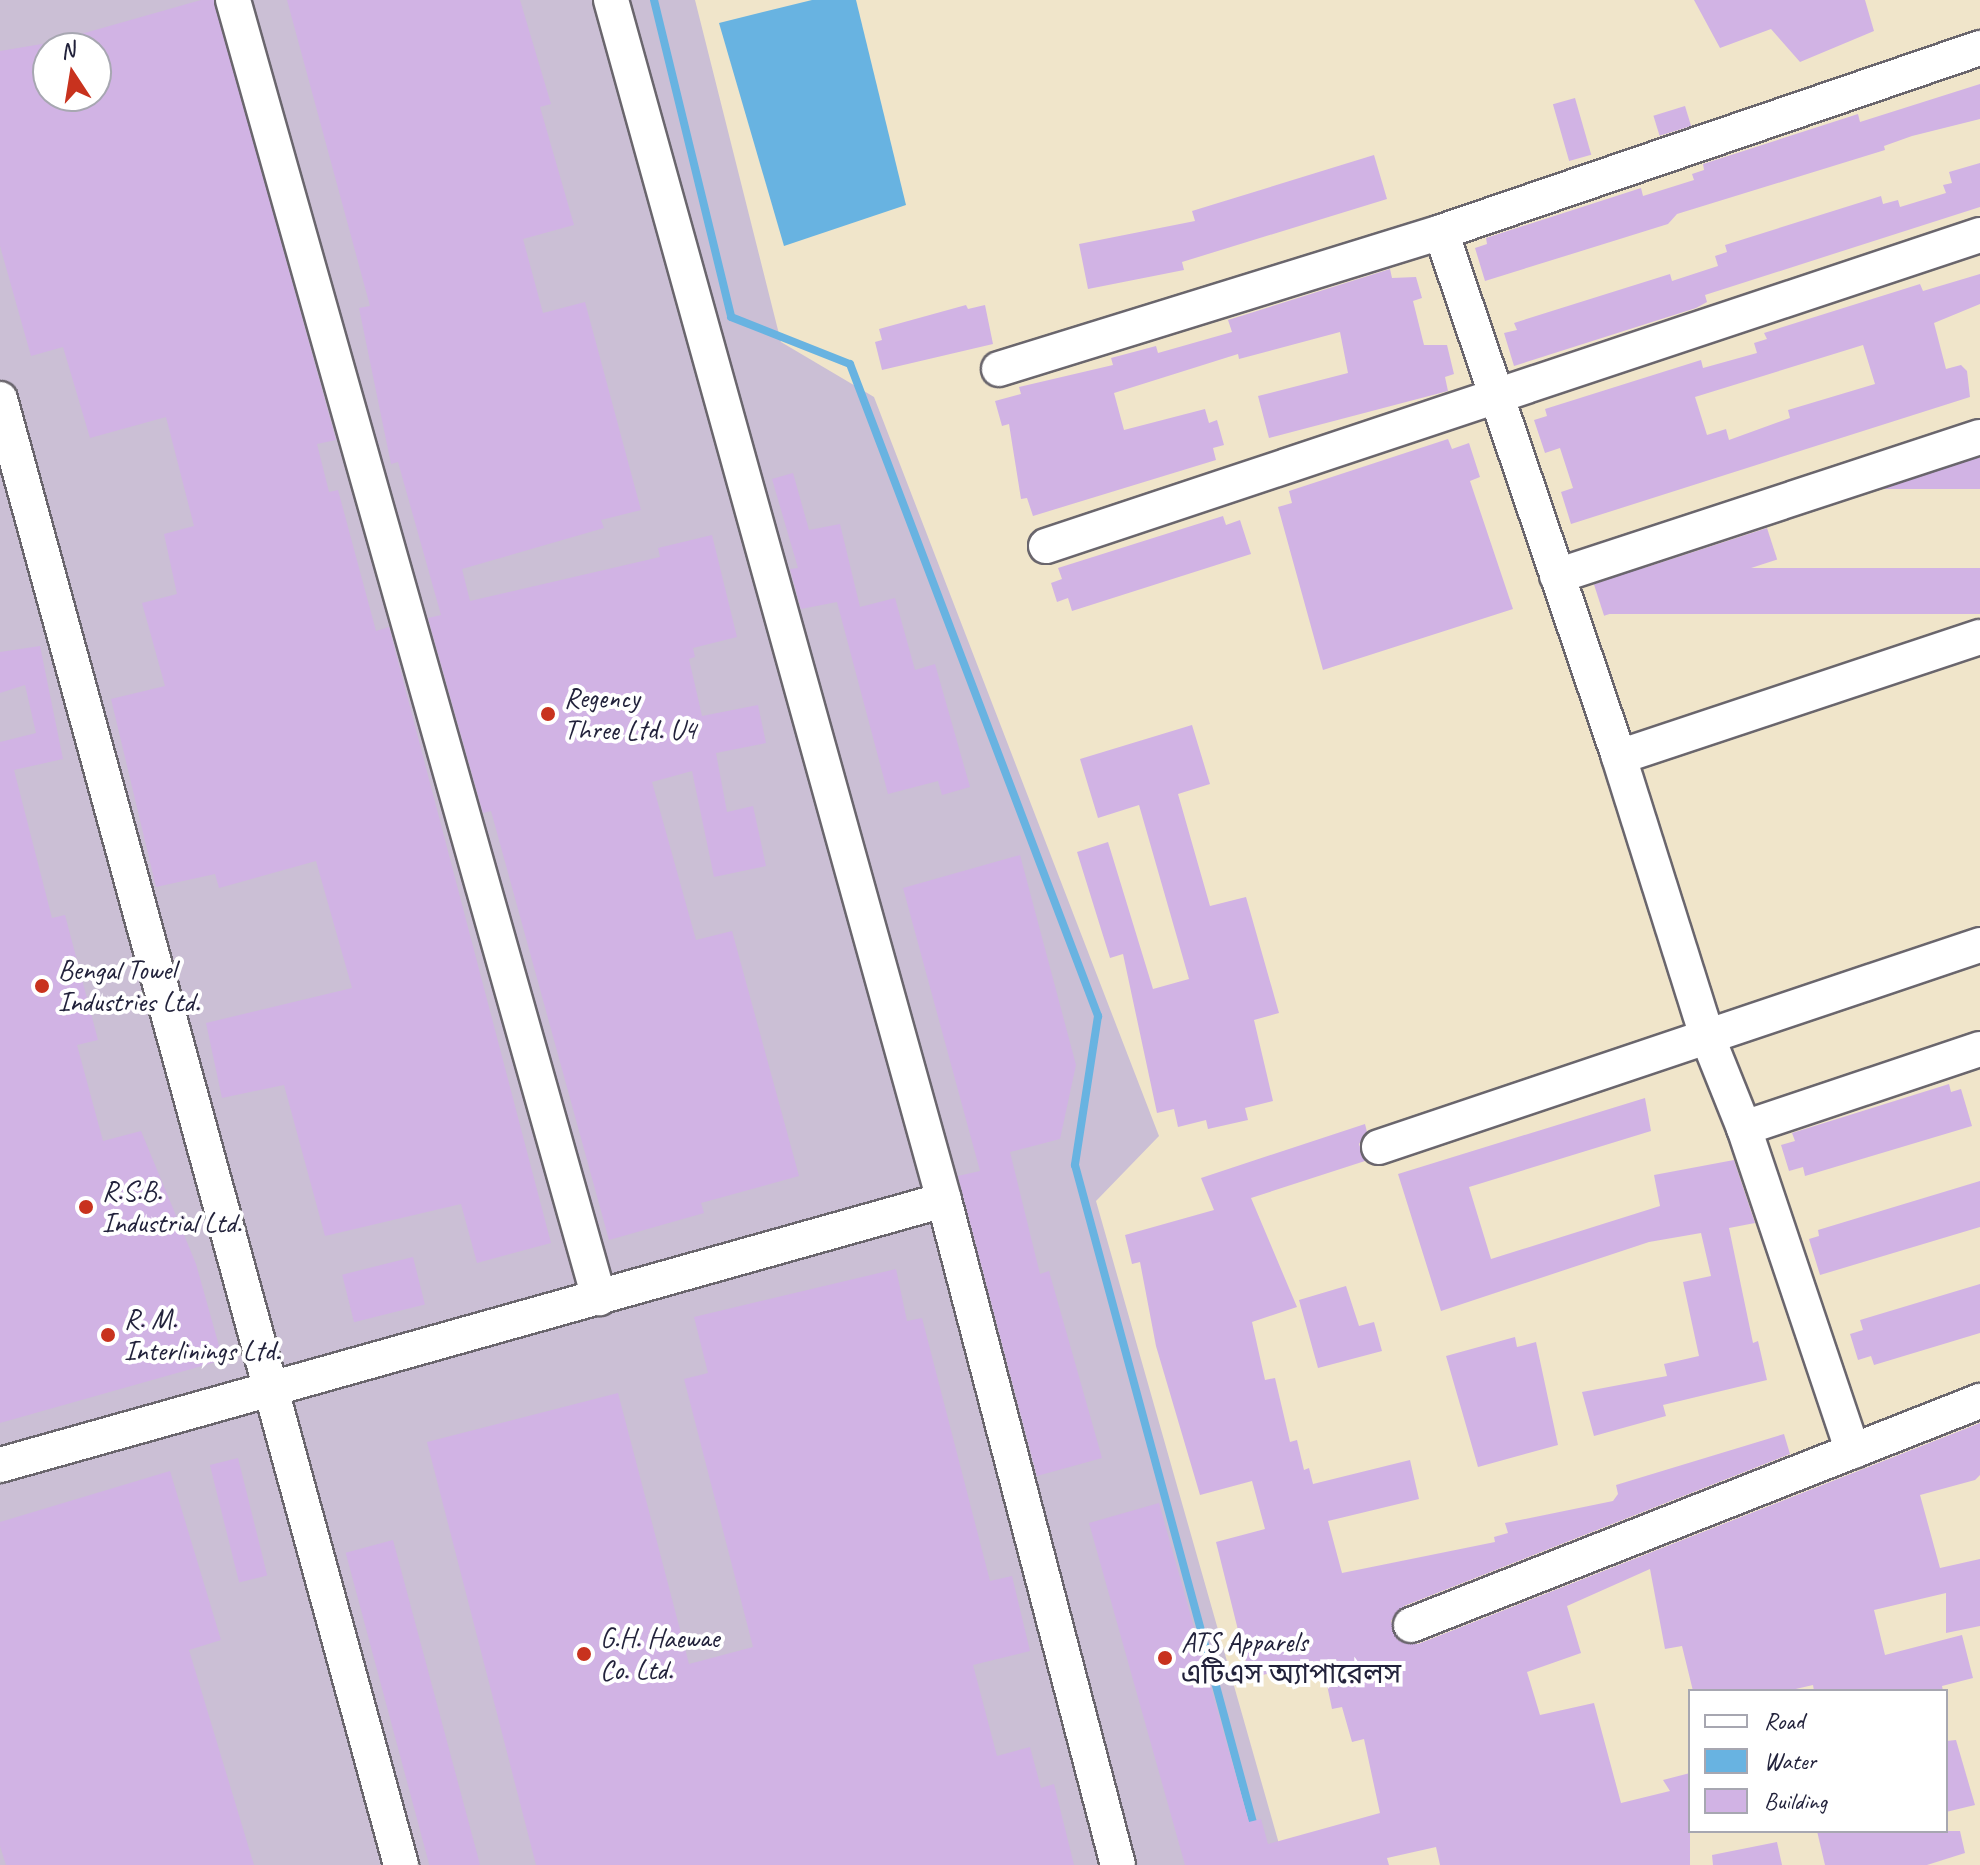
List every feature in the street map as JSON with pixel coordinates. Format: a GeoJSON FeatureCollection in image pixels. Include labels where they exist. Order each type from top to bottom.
{"type":"FeatureCollection","features":[{"type":"Feature","properties":{"kind":"street"},"geometry":{"type":"LineString","coordinates":[[233,0],[599,1298]]}},
{"type":"Feature","properties":{"kind":"street"},"geometry":{"type":"LineString","coordinates":[[611,0],[944,1200],[1118,1865]]}},
{"type":"Feature","properties":{"kind":"street"},"geometry":{"type":"LineString","coordinates":[[999,369],[1441,232],[1980,48]]}},
{"type":"Feature","properties":{"kind":"street"},"geometry":{"type":"LineString","coordinates":[[1441,232],[1619,757],[1707,1036],[1744,1128],[1853,1451]]}},
{"type":"Feature","properties":{"kind":"street"},"geometry":{"type":"LineString","coordinates":[[1046,546],[1980,235]]}},
{"type":"Feature","properties":{"kind":"street"},"geometry":{"type":"LineString","coordinates":[[0,399],[401,1865]]}},
{"type":"Feature","properties":{"kind":"street"},"geometry":{"type":"LineString","coordinates":[[1557,576],[1980,437]]}},
{"type":"Feature","properties":{"kind":"street"},"geometry":{"type":"LineString","coordinates":[[1619,757],[1980,637]]}},
{"type":"Feature","properties":{"kind":"street"},"geometry":{"type":"LineString","coordinates":[[1379,1147],[1980,945]]}},
{"type":"Feature","properties":{"kind":"street"},"geometry":{"type":"LineString","coordinates":[[1744,1128],[1980,1049]]}},
{"type":"Feature","properties":{"kind":"street"},"geometry":{"type":"LineString","coordinates":[[0,1465],[944,1200]]}},
{"type":"Feature","properties":{"kind":"street"},"geometry":{"type":"LineString","coordinates":[[1411,1625],[1980,1401]]}},
{"type":"Feature","properties":{"kind":"shaded area"},"geometry":{"type":"Polygon","coordinates":[[[0,0],[695,0],[781,342],[874,397],[1159,1136],[1096,1201],[1285,1865],[0,1865],[0,0]]]}},
{"type":"Feature","properties":{"kind":"water"},"geometry":{"type":"Polygon","coordinates":[[[812,0],[856,0],[906,205],[784,246],[719,23],[812,0]]]}},
{"type":"Feature","properties":{"kind":"building"},"geometry":{"type":"Polygon","coordinates":[[[201,0],[214,0],[336,440],[317,444],[329,492],[338,490],[376,631],[389,627],[551,1243],[477,1263],[461,1204],[325,1236],[284,1085],[222,1098],[206,1023],[352,988],[316,861],[219,888],[215,874],[156,887],[111,699],[165,686],[142,603],[177,594],[164,534],[194,526],[166,417],[90,438],[63,347],[31,356],[0,246],[0,51],[32,46],[32,112],[112,112],[112,32],[88,32],[201,0]]]}},
{"type":"Feature","properties":{"kind":"building"},"geometry":{"type":"Polygon","coordinates":[[[287,0],[520,0],[551,104],[540,107],[574,225],[523,239],[543,313],[585,302],[641,510],[601,520],[604,528],[462,569],[470,601],[660,557],[658,548],[712,535],[737,637],[693,648],[695,657],[689,659],[702,716],[758,705],[766,743],[716,753],[727,812],[753,806],[766,866],[714,877],[692,771],[652,782],[696,940],[732,931],[799,1176],[701,1203],[704,1213],[609,1240],[491,811],[483,813],[428,618],[441,615],[398,462],[391,464],[359,308],[370,306],[287,0]]]}},
{"type":"Feature","properties":{"kind":"building"},"geometry":{"type":"Polygon","coordinates":[[[1694,0],[1865,0],[1874,31],[1800,62],[1771,29],[1720,48],[1694,0]]]}},
{"type":"Feature","properties":{"kind":"building"},"geometry":{"type":"Polygon","coordinates":[[[1980,84],[1980,119],[1912,136],[1884,146],[1885,150],[1677,214],[1668,224],[1485,281],[1475,248],[1487,244],[1486,238],[1641,188],[1643,196],[1694,180],[1692,174],[1704,170],[1703,164],[1858,114],[1860,122],[1980,84]]]}},
{"type":"Feature","properties":{"kind":"building"},"geometry":{"type":"Polygon","coordinates":[[[1575,98],[1591,155],[1569,161],[1553,104],[1575,98]]]}},
{"type":"Feature","properties":{"kind":"building"},"geometry":{"type":"Polygon","coordinates":[[[1685,106],[1691,126],[1660,136],[1653,116],[1685,106]]]}},
{"type":"Feature","properties":{"kind":"building"},"geometry":{"type":"Polygon","coordinates":[[[1374,155],[1387,199],[1182,262],[1184,270],[1088,289],[1079,244],[1195,221],[1192,211],[1374,155]]]}},
{"type":"Feature","properties":{"kind":"building"},"geometry":{"type":"Polygon","coordinates":[[[1980,163],[1980,207],[1705,295],[1707,302],[1696,308],[1514,366],[1504,333],[1517,330],[1514,323],[1670,274],[1672,281],[1718,266],[1715,256],[1727,252],[1725,245],[1881,196],[1883,204],[1898,200],[1900,207],[1946,193],[1943,185],[1952,183],[1949,172],[1980,163]]]}},
{"type":"Feature","properties":{"kind":"building"},"geometry":{"type":"Polygon","coordinates":[[[1390,269],[1392,278],[1416,277],[1422,298],[1413,301],[1424,345],[1447,345],[1454,374],[1445,377],[1448,391],[1269,438],[1258,396],[1348,373],[1340,332],[1239,359],[1238,354],[1114,393],[1124,430],[1205,409],[1209,423],[1217,420],[1224,445],[1213,448],[1216,460],[1033,516],[1027,498],[1021,499],[1009,424],[1002,426],[995,401],[1021,394],[1019,387],[1113,365],[1111,358],[1156,346],[1158,353],[1232,332],[1228,320],[1390,269]]]}},
{"type":"Feature","properties":{"kind":"building"},"geometry":{"type":"Polygon","coordinates":[[[1980,274],[1980,304],[1934,323],[1946,369],[1961,365],[1967,371],[1970,397],[1571,524],[1561,492],[1573,488],[1560,448],[1545,453],[1534,420],[1547,416],[1545,409],[1701,360],[1703,368],[1757,353],[1754,343],[1767,339],[1764,333],[1920,284],[1923,291],[1980,274]],[[1863,345],[1695,397],[1707,435],[1726,429],[1729,440],[1790,418],[1788,410],[1875,384],[1863,345]]]}},
{"type":"Feature","properties":{"kind":"building"},"geometry":{"type":"Polygon","coordinates":[[[966,305],[968,309],[985,305],[993,344],[882,370],[875,342],[882,340],[879,329],[966,305]]]}},
{"type":"Feature","properties":{"kind":"building"},"geometry":{"type":"Polygon","coordinates":[[[1448,439],[1452,449],[1469,443],[1480,477],[1470,481],[1513,609],[1323,670],[1278,507],[1292,503],[1289,491],[1448,439]]]}},
{"type":"Feature","properties":{"kind":"building"},"geometry":{"type":"Polygon","coordinates":[[[1885,458],[1980,458],[1980,489],[1885,489],[1885,458]]]}},
{"type":"Feature","properties":{"kind":"building"},"geometry":{"type":"Polygon","coordinates":[[[793,473],[809,530],[840,524],[860,607],[895,598],[915,670],[935,664],[970,787],[942,795],[938,781],[888,794],[837,602],[801,609],[790,569],[798,568],[772,479],[793,473]]]}},
{"type":"Feature","properties":{"kind":"building"},"geometry":{"type":"Polygon","coordinates":[[[1223,516],[1226,525],[1240,520],[1251,554],[1072,611],[1068,598],[1057,602],[1051,583],[1062,579],[1058,568],[1223,516]]]}},
{"type":"Feature","properties":{"kind":"building"},"geometry":{"type":"Polygon","coordinates":[[[1767,528],[1777,559],[1604,616],[1594,584],[1767,528]]]}},
{"type":"Feature","properties":{"kind":"building"},"geometry":{"type":"Polygon","coordinates":[[[1606,568],[1980,568],[1980,614],[1606,614],[1606,568]]]}},
{"type":"Feature","properties":{"kind":"building"},"geometry":{"type":"Polygon","coordinates":[[[40,646],[63,759],[14,770],[52,918],[65,915],[98,1040],[77,1045],[103,1141],[141,1131],[196,1264],[223,1360],[0,1423],[0,742],[36,733],[25,685],[0,693],[0,652],[40,646]]]}},
{"type":"Feature","properties":{"kind":"building"},"geometry":{"type":"Polygon","coordinates":[[[1192,725],[1210,784],[1178,794],[1210,906],[1246,897],[1279,1013],[1254,1020],[1273,1101],[1245,1108],[1248,1120],[1208,1129],[1206,1120],[1178,1127],[1174,1109],[1157,1113],[1123,954],[1110,958],[1077,852],[1108,842],[1153,989],[1189,979],[1139,805],[1098,818],[1080,759],[1192,725]]]}},
{"type":"Feature","properties":{"kind":"building"},"geometry":{"type":"Polygon","coordinates":[[[1020,855],[1076,1065],[1060,1139],[1010,1152],[1040,1274],[1049,1271],[1102,1458],[1037,1476],[958,1176],[980,1171],[903,888],[1020,855]]]}},
{"type":"Feature","properties":{"kind":"building"},"geometry":{"type":"Polygon","coordinates":[[[1949,1084],[1951,1092],[1961,1089],[1972,1126],[1805,1176],[1803,1167],[1789,1171],[1781,1145],[1795,1141],[1792,1133],[1949,1084]]]}},
{"type":"Feature","properties":{"kind":"building"},"geometry":{"type":"Polygon","coordinates":[[[1645,1098],[1651,1131],[1469,1187],[1491,1259],[1660,1206],[1654,1175],[1734,1160],[1755,1223],[1729,1228],[1753,1343],[1758,1341],[1767,1380],[1663,1405],[1666,1416],[1594,1436],[1582,1392],[1667,1376],[1664,1364],[1699,1356],[1683,1282],[1711,1276],[1701,1233],[1649,1242],[1441,1311],[1398,1174],[1645,1098]]]}},
{"type":"Feature","properties":{"kind":"building"},"geometry":{"type":"Polygon","coordinates":[[[1365,1124],[1367,1132],[1359,1144],[1365,1161],[1251,1198],[1297,1307],[1252,1322],[1265,1380],[1275,1378],[1290,1442],[1297,1440],[1304,1470],[1309,1468],[1313,1484],[1410,1460],[1419,1499],[1328,1521],[1342,1573],[1495,1542],[1494,1537],[1508,1533],[1505,1523],[1613,1501],[1618,1494],[1616,1485],[1784,1434],[1790,1454],[1404,1606],[1391,1621],[1398,1640],[1418,1644],[1980,1423],[1980,1475],[1975,1480],[1920,1495],[1940,1568],[1980,1559],[1980,1626],[1946,1633],[1946,1593],[1874,1610],[1885,1655],[1962,1635],[1973,1678],[1942,1686],[1943,1689],[1814,1689],[1813,1685],[1796,1689],[1693,1689],[1682,1646],[1665,1649],[1650,1569],[1567,1606],[1581,1653],[1527,1672],[1540,1715],[1594,1703],[1621,1803],[1670,1791],[1663,1780],[1688,1774],[1690,1865],[1440,1865],[1436,1847],[1387,1858],[1389,1865],[1185,1865],[1089,1523],[1159,1503],[1249,1822],[1261,1819],[1268,1844],[1380,1813],[1364,1739],[1352,1742],[1342,1707],[1332,1709],[1322,1661],[1250,1678],[1216,1542],[1265,1529],[1252,1481],[1200,1495],[1156,1346],[1140,1262],[1132,1264],[1125,1235],[1214,1210],[1201,1178],[1365,1124]]]}},
{"type":"Feature","properties":{"kind":"building"},"geometry":{"type":"Polygon","coordinates":[[[1980,1181],[1980,1227],[1820,1275],[1809,1239],[1819,1236],[1818,1230],[1980,1181]]]}},
{"type":"Feature","properties":{"kind":"building"},"geometry":{"type":"Polygon","coordinates":[[[413,1257],[425,1305],[354,1322],[342,1275],[413,1257]]]}},
{"type":"Feature","properties":{"kind":"building"},"geometry":{"type":"Polygon","coordinates":[[[896,1269],[907,1321],[922,1318],[990,1581],[1012,1576],[1030,1651],[973,1665],[997,1756],[1030,1747],[1041,1788],[1054,1784],[1074,1865],[536,1865],[427,1442],[618,1393],[689,1664],[753,1647],[684,1379],[708,1373],[694,1317],[896,1269]]]}},
{"type":"Feature","properties":{"kind":"building"},"geometry":{"type":"Polygon","coordinates":[[[1980,1284],[1980,1333],[1874,1365],[1871,1356],[1858,1360],[1850,1334],[1863,1330],[1860,1320],[1980,1284]]]}},
{"type":"Feature","properties":{"kind":"building"},"geometry":{"type":"Polygon","coordinates":[[[1346,1286],[1359,1326],[1374,1322],[1382,1351],[1318,1368],[1299,1300],[1346,1286]]]}},
{"type":"Feature","properties":{"kind":"building"},"geometry":{"type":"Polygon","coordinates":[[[1515,1337],[1517,1347],[1536,1342],[1558,1445],[1478,1467],[1446,1356],[1515,1337]]]}},
{"type":"Feature","properties":{"kind":"building"},"geometry":{"type":"Polygon","coordinates":[[[238,1458],[267,1575],[239,1582],[210,1465],[238,1458]]]}},
{"type":"Feature","properties":{"kind":"building"},"geometry":{"type":"Polygon","coordinates":[[[170,1471],[221,1640],[189,1650],[254,1865],[6,1865],[0,1846],[0,1522],[170,1471]]]}},
{"type":"Feature","properties":{"kind":"building"},"geometry":{"type":"Polygon","coordinates":[[[393,1540],[480,1865],[429,1865],[346,1553],[393,1540]]]}},
{"type":"Feature","properties":{"kind":"building"},"geometry":{"type":"Polygon","coordinates":[[[1956,1740],[1975,1805],[1948,1812],[1948,1741],[1956,1740]]]}},
{"type":"Feature","properties":{"kind":"building"},"geometry":{"type":"Polygon","coordinates":[[[1960,1831],[1965,1853],[1927,1865],[1825,1865],[1817,1833],[1960,1831]]]}},
{"type":"Feature","properties":{"kind":"building"},"geometry":{"type":"Polygon","coordinates":[[[1777,1842],[1782,1865],[1713,1865],[1712,1855],[1777,1842]]]}},
{"type":"Feature","properties":{"kind":"waterway"},"geometry":{"type":"LineString","coordinates":[[654,0],[731,317],[850,364],[1098,1016],[1075,1165],[1255,1830]]}},
{"type":"Feature","properties":{"kind":"place","name":"Regency Three Ltd. U4"},"geometry":{"type":"Point","coordinates":[548,714]}},
{"type":"Feature","properties":{"kind":"place","name":"Bengal Towel Industries Ltd."},"geometry":{"type":"Point","coordinates":[42,986]}},
{"type":"Feature","properties":{"kind":"place","name":"R.S.B. Industrial Ltd."},"geometry":{"type":"Point","coordinates":[86,1207]}},
{"type":"Feature","properties":{"kind":"place","name":"R. M. Interlinings Ltd."},"geometry":{"type":"Point","coordinates":[108,1335]}},
{"type":"Feature","properties":{"kind":"place","name":"G.H. Haewae Co. Ltd."},"geometry":{"type":"Point","coordinates":[584,1654]}},
{"type":"Feature","properties":{"kind":"place","name":"ATS Apparels এটিএস অ্যাপারেলস"},"geometry":{"type":"Point","coordinates":[1165,1658]}}]}
